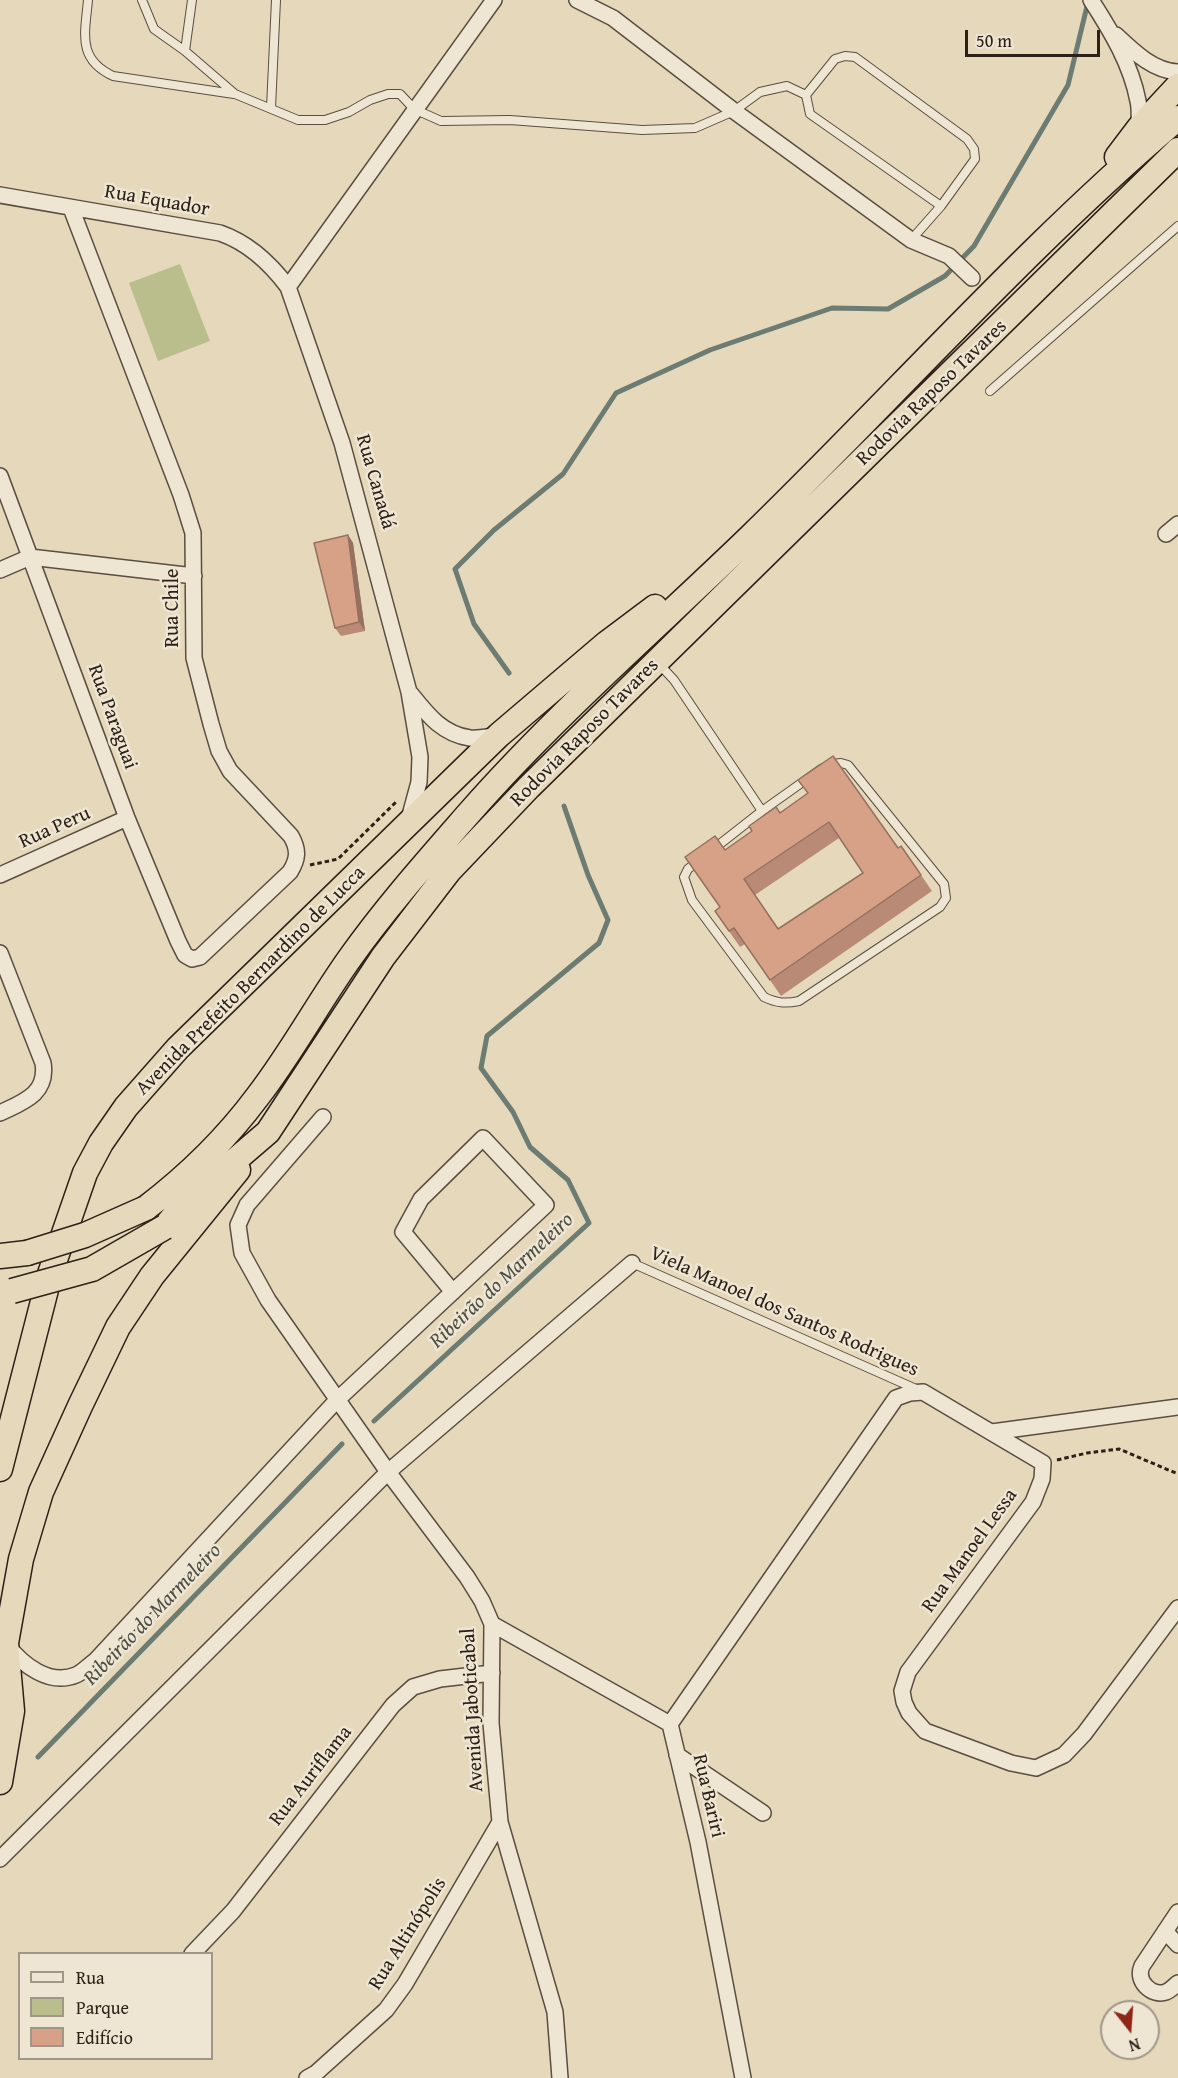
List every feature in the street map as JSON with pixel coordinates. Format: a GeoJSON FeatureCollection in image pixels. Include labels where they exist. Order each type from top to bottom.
{"type":"FeatureCollection","features":[{"type":"Feature","properties":{"kind":"highway"},"geometry":{"type":"LineString","coordinates":[[1082,202],[1139,129],[1178,86]]}},
{"type":"Feature","properties":{"kind":"highway","name":"Rodovia Raposo Tavares"},"geometry":{"type":"LineString","coordinates":[[0,1256],[27,1254],[85,1235],[146,1208],[176,1186],[212,1151],[258,1096],[382,915],[490,790],[610,667],[751,536],[1082,202],[1178,118]]}},
{"type":"Feature","properties":{"kind":"highway","name":"Rodovia Raposo Tavares"},"geometry":{"type":"LineString","coordinates":[[6,1293],[93,1269],[165,1227],[183,1205],[268,1132],[383,957],[448,871],[657,662],[1176,157]]}},
{"type":"Feature","properties":{"kind":"highway","name":"Avenida Prefeito Bernardino de Lucca"},"geometry":{"type":"LineString","coordinates":[[0,1469],[50,1274],[85,1173],[101,1143],[126,1107],[178,1048],[499,735],[607,643],[751,536]]}},
{"type":"Feature","properties":{"kind":"highway"},"geometry":{"type":"LineString","coordinates":[[0,1782],[12,1711],[3,1640],[21,1559],[41,1492],[118,1327],[152,1276],[268,1132]]}},
{"type":"Feature","properties":{"kind":"street"},"geometry":{"type":"LineString","coordinates":[[288,287],[494,0]]}},
{"type":"Feature","properties":{"kind":"street"},"geometry":{"type":"LineString","coordinates":[[577,0],[613,18],[734,111],[911,240],[949,256],[969,275]]}},
{"type":"Feature","properties":{"kind":"street"},"geometry":{"type":"LineString","coordinates":[[609,0],[613,18]]}},
{"type":"Feature","properties":{"kind":"street"},"geometry":{"type":"LineString","coordinates":[[1091,0],[1110,28],[1124,57],[1138,102],[1139,129]]}},
{"type":"Feature","properties":{"kind":"street"},"geometry":{"type":"LineString","coordinates":[[1110,28],[1139,56],[1171,72],[1178,72]]}},
{"type":"Feature","properties":{"kind":"street","name":"Rua Equador"},"geometry":{"type":"LineString","coordinates":[[0,195],[220,233],[236,238],[273,268],[288,287]]}},
{"type":"Feature","properties":{"kind":"street","name":"Rua Chile"},"geometry":{"type":"LineString","coordinates":[[71,208],[181,495],[193,533],[194,658],[219,751],[230,771],[297,845],[297,861],[292,869]]}},
{"type":"Feature","properties":{"kind":"street","name":"Rua Canadá"},"geometry":{"type":"LineString","coordinates":[[288,287],[342,443],[409,693],[420,757],[419,780],[408,823]]}},
{"type":"Feature","properties":{"kind":"street","name":"Rua Paraguai"},"geometry":{"type":"LineString","coordinates":[[0,476],[127,818],[185,955],[192,959],[200,957],[292,869]]}},
{"type":"Feature","properties":{"kind":"street"},"geometry":{"type":"LineString","coordinates":[[1166,534],[1178,524]]}},
{"type":"Feature","properties":{"kind":"street"},"geometry":{"type":"LineString","coordinates":[[0,570],[30,556],[194,576]]}},
{"type":"Feature","properties":{"kind":"street"},"geometry":{"type":"LineString","coordinates":[[409,693],[432,721],[443,729],[471,738],[499,735]]}},
{"type":"Feature","properties":{"kind":"street","name":"Rua Peru"},"geometry":{"type":"LineString","coordinates":[[0,875],[127,818]]}},
{"type":"Feature","properties":{"kind":"street"},"geometry":{"type":"LineString","coordinates":[[0,953],[43,1063],[45,1074],[40,1089],[28,1099],[0,1113]]}},
{"type":"Feature","properties":{"kind":"street"},"geometry":{"type":"LineString","coordinates":[[323,1117],[247,1205],[238,1225],[242,1253],[268,1300],[337,1400]]}},
{"type":"Feature","properties":{"kind":"street"},"geometry":{"type":"LineString","coordinates":[[3,1640],[21,1662],[45,1675],[63,1678],[77,1675],[95,1661],[337,1400],[453,1292],[546,1205],[483,1138],[421,1199],[403,1232],[453,1292]]}},
{"type":"Feature","properties":{"kind":"street"},"geometry":{"type":"LineString","coordinates":[[0,1859],[388,1472],[632,1263]]}},
{"type":"Feature","properties":{"kind":"street"},"geometry":{"type":"LineString","coordinates":[[492,1624],[670,1724],[896,1398],[922,1392],[1043,1463]]}},
{"type":"Feature","properties":{"kind":"street","name":"Avenida Jaboticabal"},"geometry":{"type":"LineString","coordinates":[[337,1400],[466,1577],[482,1601],[492,1624],[491,1723],[500,1822],[555,2012],[560,2078]]}},
{"type":"Feature","properties":{"kind":"street"},"geometry":{"type":"LineString","coordinates":[[992,1432],[1178,1407]]}},
{"type":"Feature","properties":{"kind":"street","name":"Rua Manoel Lessa"},"geometry":{"type":"LineString","coordinates":[[1043,1463],[1042,1479],[1034,1502],[908,1672],[902,1691],[904,1702],[909,1713],[925,1731],[1011,1763],[1036,1768],[1064,1755],[1084,1734],[1178,1608]]}},
{"type":"Feature","properties":{"kind":"street","name":"Rua Auriflama"},"geometry":{"type":"LineString","coordinates":[[193,1952],[233,1911],[393,1705],[413,1688],[440,1678],[492,1673]]}},
{"type":"Feature","properties":{"kind":"street","name":"Rua Bariri"},"geometry":{"type":"LineString","coordinates":[[670,1724],[698,1842],[743,2078]]}},
{"type":"Feature","properties":{"kind":"street"},"geometry":{"type":"LineString","coordinates":[[677,1755],[763,1813]]}},
{"type":"Feature","properties":{"kind":"street","name":"Rua Altinópolis"},"geometry":{"type":"LineString","coordinates":[[316,2076],[386,2010],[405,1984],[500,1822]]}},
{"type":"Feature","properties":{"kind":"street"},"geometry":{"type":"LineString","coordinates":[[1178,1912],[1142,1966],[1139,1975],[1151,1991],[1164,1993],[1178,1983]]}},
{"type":"Feature","properties":{"kind":"street"},"geometry":{"type":"LineString","coordinates":[[1165,1931],[1178,1945]]}},
{"type":"Feature","properties":{"kind":"lane"},"geometry":{"type":"LineString","coordinates":[[88,0],[84,37],[90,58],[99,70],[114,76],[235,94],[298,120],[325,120],[349,112],[370,100],[388,94],[400,94],[414,109],[441,121],[510,120],[642,130],[695,128],[734,111],[760,92],[787,86],[806,95]]}},
{"type":"Feature","properties":{"kind":"lane"},"geometry":{"type":"LineString","coordinates":[[142,0],[154,28],[235,94]]}},
{"type":"Feature","properties":{"kind":"lane"},"geometry":{"type":"LineString","coordinates":[[185,51],[192,0]]}},
{"type":"Feature","properties":{"kind":"lane"},"geometry":{"type":"LineString","coordinates":[[272,108],[276,0]]}},
{"type":"Feature","properties":{"kind":"lane"},"geometry":{"type":"LineString","coordinates":[[911,240],[941,206],[975,159],[974,149],[967,139],[855,57],[845,56],[835,59],[806,95],[810,114],[941,206]]}},
{"type":"Feature","properties":{"kind":"lane"},"geometry":{"type":"LineString","coordinates":[[990,391],[1178,225]]}},
{"type":"Feature","properties":{"kind":"lane"},"geometry":{"type":"LineString","coordinates":[[657,662],[674,680],[762,811]]}},
{"type":"Feature","properties":{"kind":"lane"},"geometry":{"type":"LineString","coordinates":[[832,764],[848,765],[944,884],[946,898],[940,907],[799,1001],[777,1003],[764,997],[692,900],[684,877],[688,869],[762,811],[821,769],[832,764]]}},
{"type":"Feature","properties":{"kind":"lane","name":"Viela Manoel dos Santos Rodrigues"},"geometry":{"type":"LineString","coordinates":[[632,1263],[922,1392]]}},
{"type":"Feature","properties":{"kind":"path"},"geometry":{"type":"LineString","coordinates":[[292,869],[338,859],[419,780]]}},
{"type":"Feature","properties":{"kind":"path"},"geometry":{"type":"LineString","coordinates":[[1043,1463],[1087,1453],[1119,1449],[1178,1474]]}},
{"type":"Feature","properties":{"kind":"green space"},"geometry":{"type":"Polygon","coordinates":[[[180,264],[210,341],[158,361],[129,283],[180,264]]]}},
{"type":"Feature","properties":{"kind":"building"},"geometry":{"type":"Polygon","coordinates":[[[348,535],[359,622],[335,628],[314,543],[348,535]]]}},
{"type":"Feature","properties":{"kind":"building"},"geometry":{"type":"Polygon","coordinates":[[[833,756],[898,848],[901,846],[921,875],[770,980],[734,928],[729,931],[715,911],[720,907],[685,857],[715,836],[725,850],[752,831],[749,826],[776,807],[780,813],[808,793],[798,780],[833,756]],[[829,822],[744,879],[778,929],[863,873],[829,822]]]}},
{"type":"Feature","properties":{"kind":"waterway","name":"Ribeirão do Marmeleiro"},"geometry":{"type":"LineString","coordinates":[[509,673],[474,624],[455,569],[494,530],[563,474],[616,393],[710,350],[832,308],[888,309],[945,276],[974,246],[1068,85],[1088,2]]}},
{"type":"Feature","properties":{"kind":"waterway","name":"Ribeirão do Marmeleiro"},"geometry":{"type":"LineString","coordinates":[[374,1421],[589,1223],[568,1180],[530,1147],[513,1112],[481,1068],[487,1036],[599,943],[608,920],[588,875],[564,806]]}},
{"type":"Feature","properties":{"kind":"waterway","name":"Ribeirão do Marmeleiro"},"geometry":{"type":"LineString","coordinates":[[38,1757],[342,1444]]}}]}
